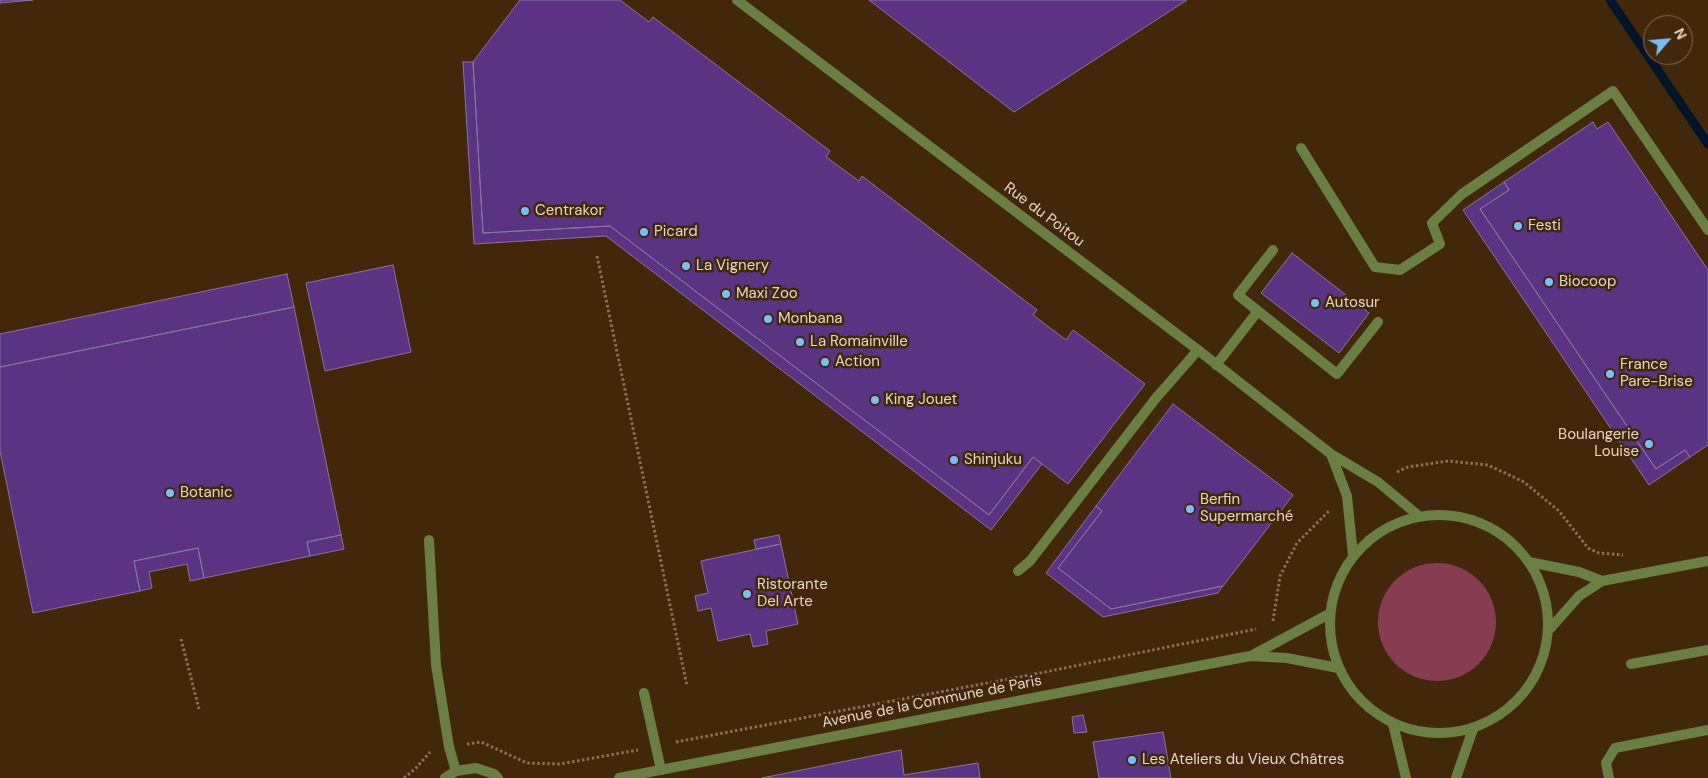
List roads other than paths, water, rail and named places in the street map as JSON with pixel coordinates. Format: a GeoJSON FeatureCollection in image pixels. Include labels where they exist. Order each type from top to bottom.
{"type":"FeatureCollection","features":[{"type":"Feature","properties":{"kind":"street","name":"Rue du Poitou"},"geometry":{"type":"LineString","coordinates":[[737,0],[1198,350],[1331,454],[1378,482],[1419,516]]}},
{"type":"Feature","properties":{"kind":"street"},"geometry":{"type":"LineString","coordinates":[[1301,148],[1375,267],[1400,270],[1440,244],[1432,223],[1462,194],[1613,91],[1708,230]]}},
{"type":"Feature","properties":{"kind":"street"},"geometry":{"type":"LineString","coordinates":[[1273,250],[1238,295],[1338,374],[1378,322]]}},
{"type":"Feature","properties":{"kind":"street"},"geometry":{"type":"LineString","coordinates":[[1216,365],[1258,311]]}},
{"type":"Feature","properties":{"kind":"street"},"geometry":{"type":"LineString","coordinates":[[1018,571],[1030,561],[1156,398],[1198,350]]}},
{"type":"Feature","properties":{"kind":"street"},"geometry":{"type":"LineString","coordinates":[[1331,454],[1347,496],[1353,555]]}},
{"type":"Feature","properties":{"kind":"street"},"geometry":{"type":"LineString","coordinates":[[1450,514],[1481,522],[1508,539],[1529,562],[1545,595],[1548,632],[1537,673],[1511,708],[1473,729],[1446,734],[1419,732],[1393,724],[1370,710],[1352,691],[1338,668],[1330,642],[1329,614],[1337,583],[1353,555],[1382,529],[1419,516],[1450,514]]}},
{"type":"Feature","properties":{"kind":"street"},"geometry":{"type":"LineString","coordinates":[[429,540],[436,664],[449,747],[456,771]]}},
{"type":"Feature","properties":{"kind":"street"},"geometry":{"type":"LineString","coordinates":[[1548,632],[1579,596],[1602,582],[1708,560]]}},
{"type":"Feature","properties":{"kind":"street"},"geometry":{"type":"LineString","coordinates":[[1529,562],[1579,572],[1602,582]]}},
{"type":"Feature","properties":{"kind":"street","name":"Avenue de la Commune de Paris"},"geometry":{"type":"LineString","coordinates":[[1250,656],[1329,614]]}},
{"type":"Feature","properties":{"kind":"street"},"geometry":{"type":"LineString","coordinates":[[1631,664],[1708,650]]}},
{"type":"Feature","properties":{"kind":"street","name":"Avenue de la Commune de Paris"},"geometry":{"type":"LineString","coordinates":[[620,778],[1250,656],[1286,658],[1338,668]]}},
{"type":"Feature","properties":{"kind":"street"},"geometry":{"type":"LineString","coordinates":[[644,693],[662,770]]}},
{"type":"Feature","properties":{"kind":"street"},"geometry":{"type":"LineString","coordinates":[[1393,724],[1406,778]]}},
{"type":"Feature","properties":{"kind":"street"},"geometry":{"type":"LineString","coordinates":[[1456,778],[1473,729]]}},
{"type":"Feature","properties":{"kind":"street"},"geometry":{"type":"LineString","coordinates":[[1609,778],[1606,763],[1615,748],[1708,730]]}},
{"type":"Feature","properties":{"kind":"street"},"geometry":{"type":"LineString","coordinates":[[445,778],[456,771],[476,768],[494,774],[498,778]]}},
{"type":"Feature","properties":{"kind":"waterway"},"geometry":{"type":"LineString","coordinates":[[1610,0],[1708,144]]}},
{"type":"Feature","properties":{"kind":"place","name":"Centrakor"},"geometry":{"type":"Point","coordinates":[525,211]}},
{"type":"Feature","properties":{"kind":"place","name":"Festi"},"geometry":{"type":"Point","coordinates":[1518,226]}},
{"type":"Feature","properties":{"kind":"place","name":"Picard"},"geometry":{"type":"Point","coordinates":[644,232]}},
{"type":"Feature","properties":{"kind":"place","name":"La Vignery"},"geometry":{"type":"Point","coordinates":[686,266]}},
{"type":"Feature","properties":{"kind":"place","name":"Biocoop"},"geometry":{"type":"Point","coordinates":[1549,282]}},
{"type":"Feature","properties":{"kind":"place","name":"Maxi Zoo"},"geometry":{"type":"Point","coordinates":[726,294]}},
{"type":"Feature","properties":{"kind":"place","name":"Autosur"},"geometry":{"type":"Point","coordinates":[1315,303]}},
{"type":"Feature","properties":{"kind":"place","name":"Monbana"},"geometry":{"type":"Point","coordinates":[768,319]}},
{"type":"Feature","properties":{"kind":"place","name":"La Romainville"},"geometry":{"type":"Point","coordinates":[800,342]}},
{"type":"Feature","properties":{"kind":"place","name":"Action"},"geometry":{"type":"Point","coordinates":[825,362]}},
{"type":"Feature","properties":{"kind":"place","name":"France Pare-Brise"},"geometry":{"type":"Point","coordinates":[1610,374]}},
{"type":"Feature","properties":{"kind":"place","name":"King Jouet"},"geometry":{"type":"Point","coordinates":[875,400]}},
{"type":"Feature","properties":{"kind":"place","name":"Boulangerie Louise"},"geometry":{"type":"Point","coordinates":[1649,444]}},
{"type":"Feature","properties":{"kind":"place","name":"Shinjuku"},"geometry":{"type":"Point","coordinates":[954,460]}},
{"type":"Feature","properties":{"kind":"place","name":"Botanic"},"geometry":{"type":"Point","coordinates":[170,493]}},
{"type":"Feature","properties":{"kind":"place","name":"Berfin Supermarché"},"geometry":{"type":"Point","coordinates":[1190,509]}},
{"type":"Feature","properties":{"kind":"place","name":"Ristorante Del Arte"},"geometry":{"type":"Point","coordinates":[747,594]}},
{"type":"Feature","properties":{"kind":"place","name":"Les Ateliers du Vieux Châtres"},"geometry":{"type":"Point","coordinates":[1132,760]}}]}
